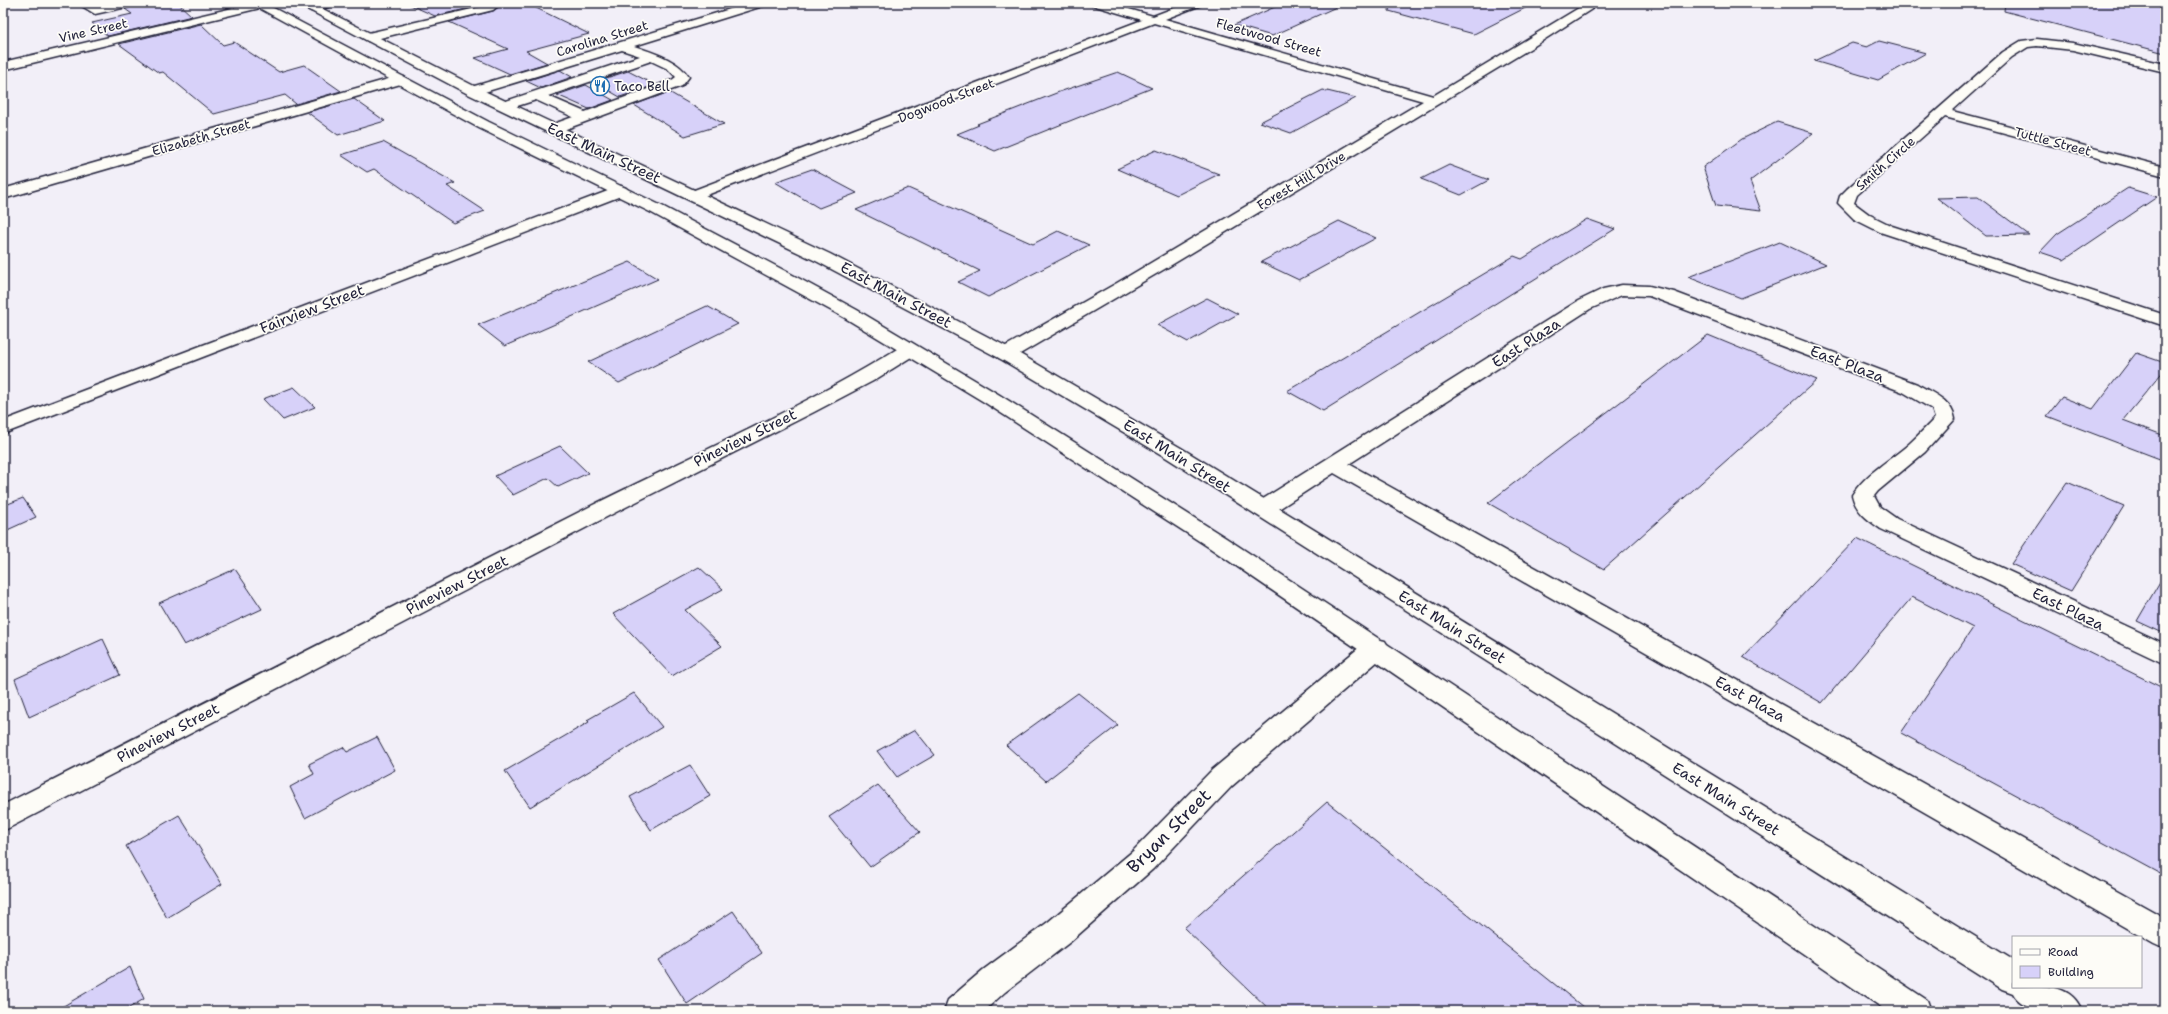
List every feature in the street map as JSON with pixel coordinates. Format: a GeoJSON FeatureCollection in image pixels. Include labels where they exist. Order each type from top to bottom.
{"type":"FeatureCollection","features":[{"type":"Feature","properties":{"kind":"street"},"geometry":{"type":"LineString","coordinates":[[83,3],[95,11],[132,3]]}},
{"type":"Feature","properties":{"kind":"street"},"geometry":{"type":"LineString","coordinates":[[306,6],[334,3]]}},
{"type":"Feature","properties":{"kind":"street","name":"Carolina Street"},"geometry":{"type":"LineString","coordinates":[[473,91],[762,3]]}},
{"type":"Feature","properties":{"kind":"street","name":"Fleetwood Street"},"geometry":{"type":"LineString","coordinates":[[1096,3],[1433,100]]}},
{"type":"Feature","properties":{"kind":"street","name":"Dogwood Street"},"geometry":{"type":"LineString","coordinates":[[694,195],[1156,20],[1197,3]]}},
{"type":"Feature","properties":{"kind":"street","name":"Forest Hill Drive"},"geometry":{"type":"LineString","coordinates":[[1006,354],[1202,240],[1433,100],[1540,38],[1595,3]]}},
{"type":"Feature","properties":{"kind":"street","name":"East Main Street"},"geometry":{"type":"LineString","coordinates":[[258,4],[484,125],[621,191],[783,277],[991,398],[1218,542],[1915,1011]]}},
{"type":"Feature","properties":{"kind":"street","name":"Vine Street"},"geometry":{"type":"LineString","coordinates":[[3,66],[258,4]]}},
{"type":"Feature","properties":{"kind":"street"},"geometry":{"type":"LineString","coordinates":[[368,37],[489,8],[493,5],[491,4]]}},
{"type":"Feature","properties":{"kind":"street","name":"East Main Street"},"geometry":{"type":"LineString","coordinates":[[306,6],[473,91],[824,258],[1006,354],[1174,453],[2012,977]]}},
{"type":"Feature","properties":{"kind":"street","name":"Smith Circle"},"geometry":{"type":"LineString","coordinates":[[2165,68],[2068,46],[2036,42],[2025,44],[2012,52],[1942,112],[1852,192],[1848,196],[1846,203],[1852,211],[1865,220],[1912,238],[2165,321]]}},
{"type":"Feature","properties":{"kind":"street"},"geometry":{"type":"LineString","coordinates":[[553,129],[676,83],[683,77],[680,71],[672,65],[623,46]]}},
{"type":"Feature","properties":{"kind":"street"},"geometry":{"type":"LineString","coordinates":[[504,106],[650,57]]}},
{"type":"Feature","properties":{"kind":"street","name":"Elizabeth Street"},"geometry":{"type":"LineString","coordinates":[[3,194],[399,80]]}},
{"type":"Feature","properties":{"kind":"street"},"geometry":{"type":"LineString","coordinates":[[536,95],[584,117]]}},
{"type":"Feature","properties":{"kind":"street","name":"Tuttle Street"},"geometry":{"type":"LineString","coordinates":[[1942,112],[2165,172]]}},
{"type":"Feature","properties":{"kind":"street","name":"Fairview Street"},"geometry":{"type":"LineString","coordinates":[[3,428],[621,191]]}},
{"type":"Feature","properties":{"kind":"street","name":"East Plaza"},"geometry":{"type":"LineString","coordinates":[[1263,509],[1584,306],[1609,293],[1622,290],[1649,292],[1708,311],[1875,374],[1930,398],[1944,412],[1945,418],[1918,447],[1870,486],[1864,495],[1864,504],[1874,514],[1889,524],[2165,656]]}},
{"type":"Feature","properties":{"kind":"street","name":"Pineview Street"},"geometry":{"type":"LineString","coordinates":[[3,819],[620,501],[807,408],[866,377],[910,350]]}},
{"type":"Feature","properties":{"kind":"street","name":"East Plaza"},"geometry":{"type":"LineString","coordinates":[[1334,464],[2165,934]]}},
{"type":"Feature","properties":{"kind":"street","name":"Bryan Street"},"geometry":{"type":"LineString","coordinates":[[960,1011],[994,982],[1059,932],[1143,860],[1222,778],[1376,648]]}},
{"type":"Feature","properties":{"kind":"street"},"geometry":{"type":"LineString","coordinates":[[2029,988],[2066,1011]]}},
{"type":"Feature","properties":{"kind":"building"},"geometry":{"type":"Polygon","coordinates":[[[140,3],[178,3],[192,16],[108,36],[92,23],[132,14],[125,9],[136,6],[140,3]]]}},
{"type":"Feature","properties":{"kind":"building"},"geometry":{"type":"Polygon","coordinates":[[[406,3],[484,3],[484,5],[435,16],[406,3]]]}},
{"type":"Feature","properties":{"kind":"building"},"geometry":{"type":"Polygon","coordinates":[[[499,3],[526,3],[589,34],[526,51],[547,63],[510,74],[475,58],[508,49],[449,22],[493,11],[500,6],[499,3]]]}},
{"type":"Feature","properties":{"kind":"building"},"geometry":{"type":"Polygon","coordinates":[[[1284,3],[1345,3],[1272,36],[1234,25],[1284,3]]]}},
{"type":"Feature","properties":{"kind":"building"},"geometry":{"type":"Polygon","coordinates":[[[1390,3],[1535,3],[1474,34],[1389,11],[1390,3]]]}},
{"type":"Feature","properties":{"kind":"building"},"geometry":{"type":"Polygon","coordinates":[[[2005,3],[2141,3],[2165,8],[2165,53],[2004,11],[2005,3]]]}},
{"type":"Feature","properties":{"kind":"building"},"geometry":{"type":"Polygon","coordinates":[[[201,24],[223,45],[234,42],[279,72],[304,65],[341,91],[296,104],[285,95],[214,114],[163,72],[159,73],[119,44],[201,24]]]}},
{"type":"Feature","properties":{"kind":"building"},"geometry":{"type":"Polygon","coordinates":[[[1879,41],[1926,53],[1878,80],[1814,61],[1852,43],[1867,47],[1879,41]]]}},
{"type":"Feature","properties":{"kind":"building"},"geometry":{"type":"Polygon","coordinates":[[[560,70],[572,77],[541,88],[526,81],[560,70]]]}},
{"type":"Feature","properties":{"kind":"building"},"geometry":{"type":"Polygon","coordinates":[[[628,71],[655,85],[620,97],[594,82],[628,71]]]}},
{"type":"Feature","properties":{"kind":"building"},"geometry":{"type":"Polygon","coordinates":[[[1118,72],[1152,88],[995,151],[957,134],[979,125],[977,124],[1059,92],[1118,72]]]}},
{"type":"Feature","properties":{"kind":"building"},"geometry":{"type":"Polygon","coordinates":[[[586,85],[613,100],[589,109],[557,95],[586,85]]]}},
{"type":"Feature","properties":{"kind":"building"},"geometry":{"type":"Polygon","coordinates":[[[1323,90],[1356,98],[1291,133],[1260,122],[1323,90]]]}},
{"type":"Feature","properties":{"kind":"building"},"geometry":{"type":"Polygon","coordinates":[[[669,92],[724,124],[685,136],[634,105],[669,92]]]}},
{"type":"Feature","properties":{"kind":"building"},"geometry":{"type":"Polygon","coordinates":[[[354,99],[385,121],[338,135],[307,112],[354,99]]]}},
{"type":"Feature","properties":{"kind":"building"},"geometry":{"type":"Polygon","coordinates":[[[1777,122],[1813,133],[1750,181],[1761,211],[1716,206],[1703,167],[1742,139],[1777,122]]]}},
{"type":"Feature","properties":{"kind":"building"},"geometry":{"type":"Polygon","coordinates":[[[383,142],[455,183],[447,186],[485,211],[453,223],[374,169],[367,172],[341,155],[383,142]]]}},
{"type":"Feature","properties":{"kind":"building"},"geometry":{"type":"Polygon","coordinates":[[[1156,150],[1219,174],[1177,195],[1117,169],[1156,150]]]}},
{"type":"Feature","properties":{"kind":"building"},"geometry":{"type":"Polygon","coordinates":[[[1449,165],[1489,180],[1461,195],[1421,179],[1449,165]]]}},
{"type":"Feature","properties":{"kind":"building"},"geometry":{"type":"Polygon","coordinates":[[[812,169],[857,193],[819,208],[775,182],[812,169]]]}},
{"type":"Feature","properties":{"kind":"building"},"geometry":{"type":"Polygon","coordinates":[[[908,188],[1033,244],[1058,231],[1089,245],[988,297],[958,282],[980,271],[856,210],[908,188]]]}},
{"type":"Feature","properties":{"kind":"building"},"geometry":{"type":"Polygon","coordinates":[[[2128,188],[2157,197],[2064,260],[2040,252],[2057,234],[2128,188]]]}},
{"type":"Feature","properties":{"kind":"building"},"geometry":{"type":"Polygon","coordinates":[[[1978,197],[2029,235],[1986,236],[1937,198],[1978,197]]]}},
{"type":"Feature","properties":{"kind":"building"},"geometry":{"type":"Polygon","coordinates":[[[1587,219],[1615,229],[1323,411],[1287,391],[1514,256],[1522,259],[1587,219]]]}},
{"type":"Feature","properties":{"kind":"building"},"geometry":{"type":"Polygon","coordinates":[[[1339,221],[1376,238],[1299,280],[1261,262],[1339,221]]]}},
{"type":"Feature","properties":{"kind":"building"},"geometry":{"type":"Polygon","coordinates":[[[1780,242],[1826,264],[1741,298],[1688,277],[1780,242]]]}},
{"type":"Feature","properties":{"kind":"building"},"geometry":{"type":"Polygon","coordinates":[[[630,262],[658,279],[505,346],[478,325],[630,262]]]}},
{"type":"Feature","properties":{"kind":"building"},"geometry":{"type":"Polygon","coordinates":[[[1207,298],[1238,314],[1188,342],[1157,325],[1207,298]]]}},
{"type":"Feature","properties":{"kind":"building"},"geometry":{"type":"Polygon","coordinates":[[[707,306],[738,324],[619,383],[588,362],[707,306]]]}},
{"type":"Feature","properties":{"kind":"building"},"geometry":{"type":"Polygon","coordinates":[[[1708,335],[1817,380],[1604,569],[1488,503],[1708,335]]]}},
{"type":"Feature","properties":{"kind":"building"},"geometry":{"type":"Polygon","coordinates":[[[2136,353],[2165,363],[2165,369],[2123,420],[2165,436],[2165,461],[2047,416],[2062,397],[2093,409],[2136,353]]]}},
{"type":"Feature","properties":{"kind":"building"},"geometry":{"type":"Polygon","coordinates":[[[294,387],[315,407],[283,420],[263,399],[294,387]]]}},
{"type":"Feature","properties":{"kind":"building"},"geometry":{"type":"Polygon","coordinates":[[[560,446],[588,473],[558,487],[548,478],[513,495],[495,476],[560,446]]]}},
{"type":"Feature","properties":{"kind":"building"},"geometry":{"type":"Polygon","coordinates":[[[2067,482],[2124,506],[2071,591],[2011,564],[2067,482]]]}},
{"type":"Feature","properties":{"kind":"building"},"geometry":{"type":"Polygon","coordinates":[[[23,498],[36,517],[3,532],[3,506],[23,498]]]}},
{"type":"Feature","properties":{"kind":"building"},"geometry":{"type":"Polygon","coordinates":[[[1857,538],[2165,689],[2165,876],[1901,733],[1973,628],[1912,597],[1822,703],[1743,657],[1857,538]]]}},
{"type":"Feature","properties":{"kind":"building"},"geometry":{"type":"Polygon","coordinates":[[[699,567],[723,589],[685,610],[722,646],[672,676],[613,614],[699,567]]]}},
{"type":"Feature","properties":{"kind":"building"},"geometry":{"type":"Polygon","coordinates":[[[235,569],[262,609],[184,645],[159,603],[235,569]]]}},
{"type":"Feature","properties":{"kind":"building"},"geometry":{"type":"Polygon","coordinates":[[[2165,573],[2165,634],[2137,621],[2165,573]]]}},
{"type":"Feature","properties":{"kind":"building"},"geometry":{"type":"Polygon","coordinates":[[[103,639],[120,675],[29,717],[15,679],[103,639]]]}},
{"type":"Feature","properties":{"kind":"building"},"geometry":{"type":"Polygon","coordinates":[[[634,693],[662,727],[530,807],[505,771],[589,722],[587,720],[634,693]]]}},
{"type":"Feature","properties":{"kind":"building"},"geometry":{"type":"Polygon","coordinates":[[[1078,693],[1118,725],[1046,781],[1006,745],[1078,693]]]}},
{"type":"Feature","properties":{"kind":"building"},"geometry":{"type":"Polygon","coordinates":[[[915,730],[935,755],[897,777],[877,751],[915,730]]]}},
{"type":"Feature","properties":{"kind":"building"},"geometry":{"type":"Polygon","coordinates":[[[377,737],[395,770],[305,818],[290,787],[314,774],[309,764],[343,747],[347,752],[377,737]]]}},
{"type":"Feature","properties":{"kind":"building"},"geometry":{"type":"Polygon","coordinates":[[[690,765],[710,796],[651,830],[630,797],[690,765]]]}},
{"type":"Feature","properties":{"kind":"building"},"geometry":{"type":"Polygon","coordinates":[[[878,785],[920,832],[870,867],[829,817],[878,785]]]}},
{"type":"Feature","properties":{"kind":"building"},"geometry":{"type":"Polygon","coordinates":[[[1327,802],[1588,1011],[1271,1011],[1184,928],[1327,802]]]}},
{"type":"Feature","properties":{"kind":"building"},"geometry":{"type":"Polygon","coordinates":[[[179,815],[222,884],[167,918],[126,846],[179,815]]]}},
{"type":"Feature","properties":{"kind":"building"},"geometry":{"type":"Polygon","coordinates":[[[733,911],[762,953],[687,1004],[659,960],[733,911]]]}},
{"type":"Feature","properties":{"kind":"building"},"geometry":{"type":"Polygon","coordinates":[[[130,967],[144,999],[124,1011],[55,1011],[130,967]]]}},
{"type":"Feature","properties":{"kind":"place","name":"Taco Bell"},"geometry":{"type":"Point","coordinates":[600,86]}}]}
